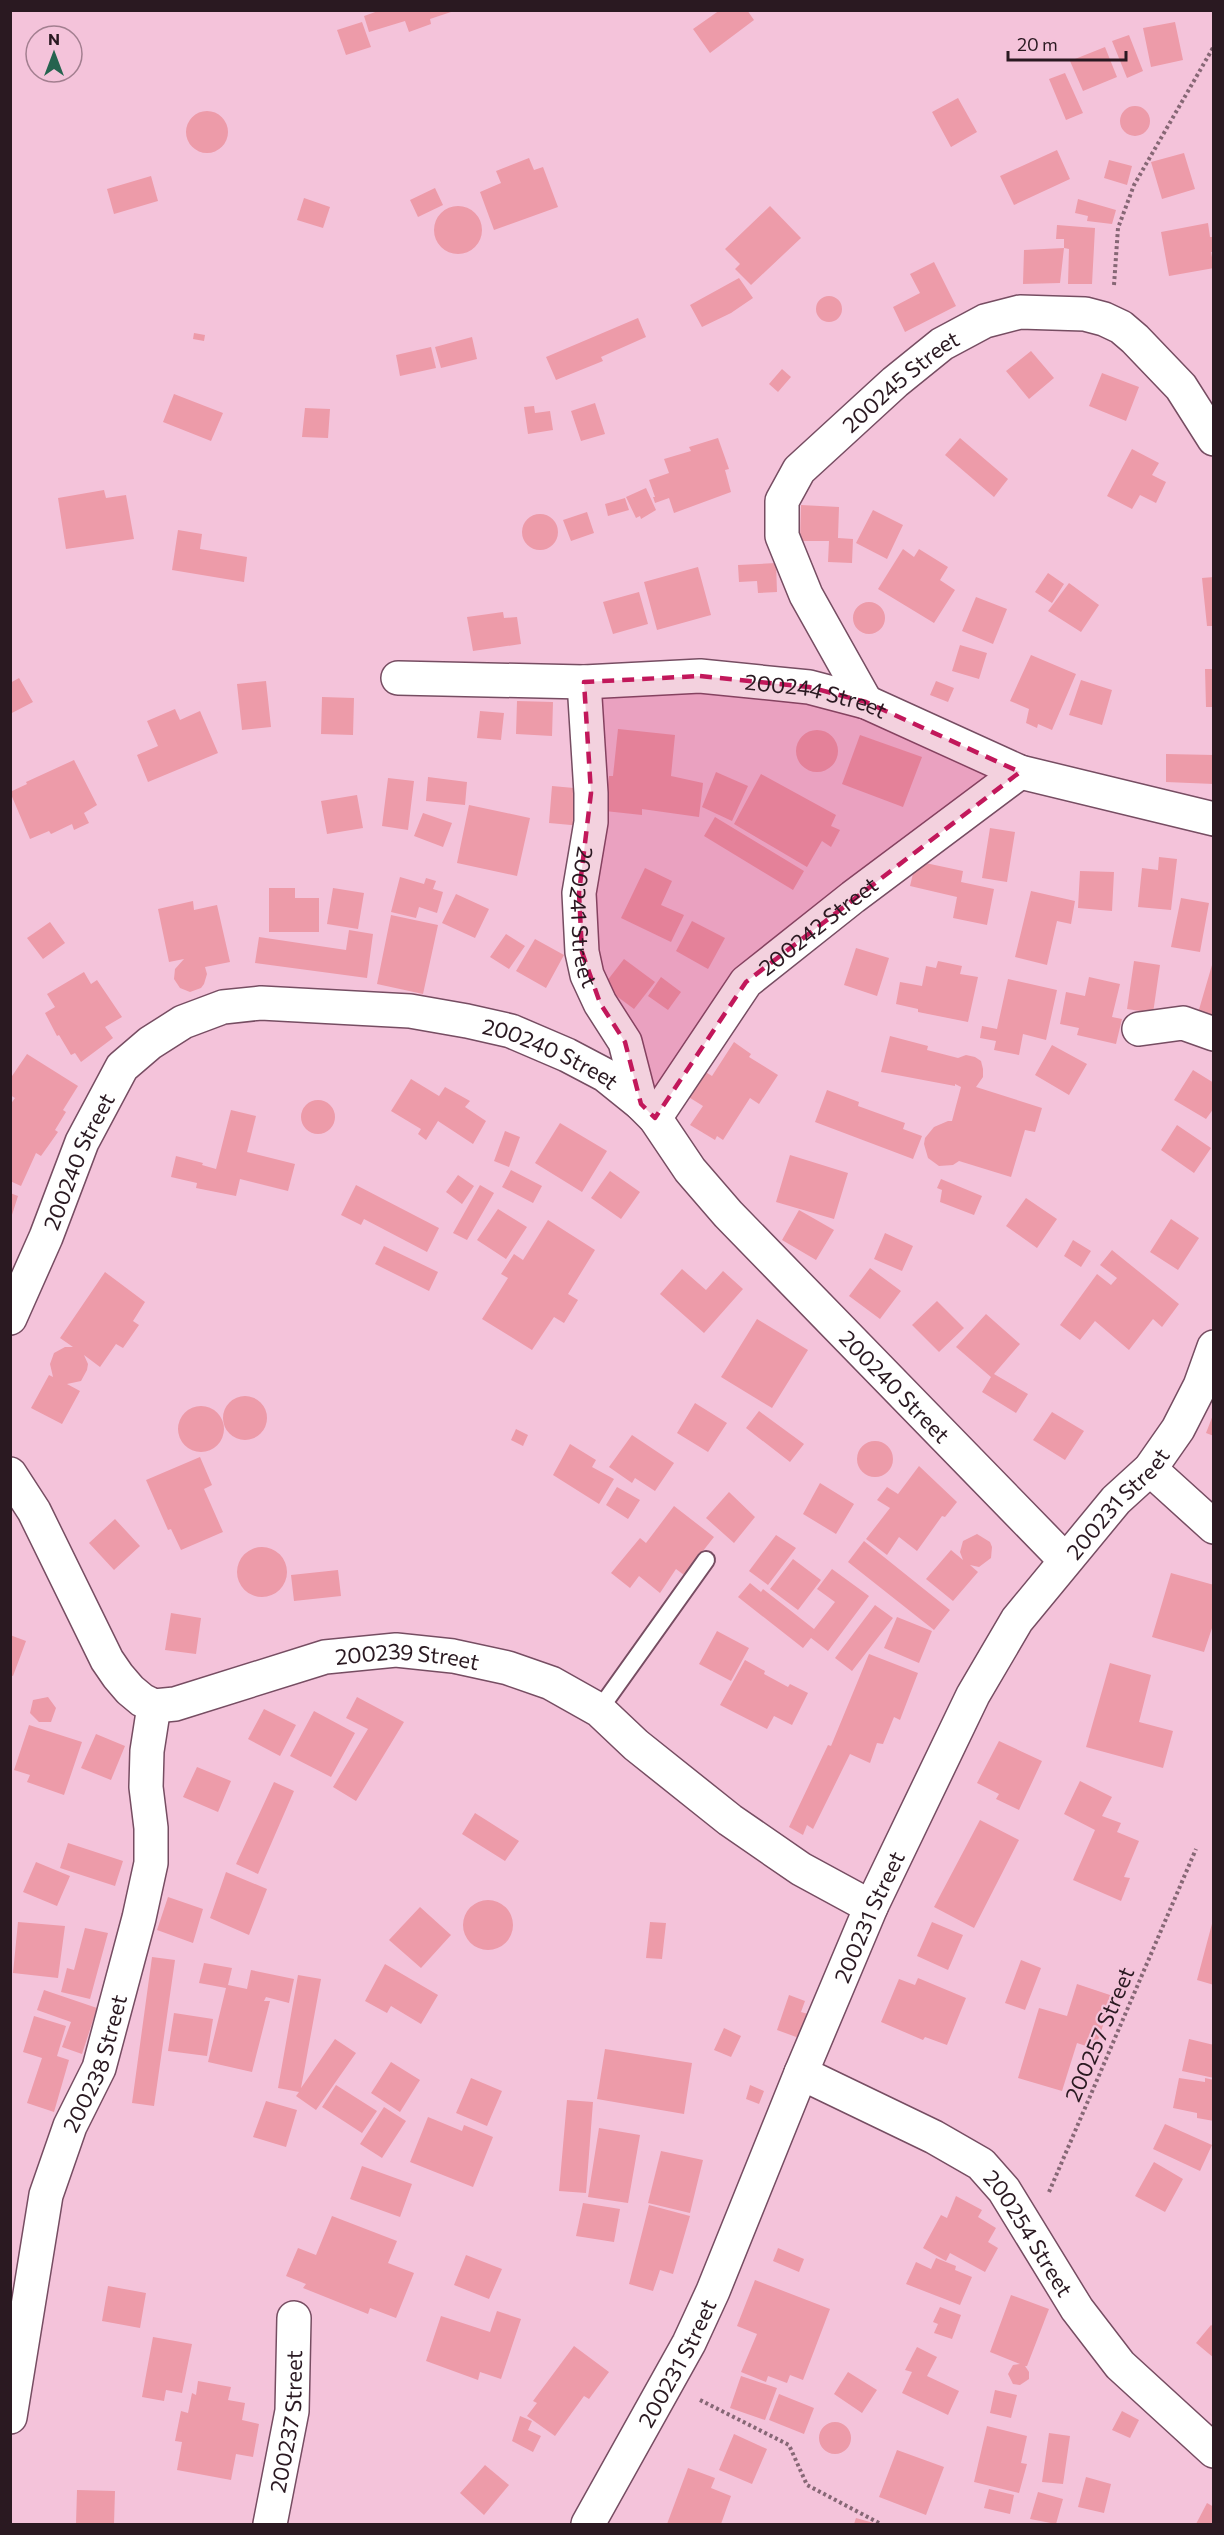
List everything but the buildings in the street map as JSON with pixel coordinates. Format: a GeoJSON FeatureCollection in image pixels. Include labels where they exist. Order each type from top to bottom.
{"type":"FeatureCollection","features":[{"type":"Feature","properties":{"kind":"street","name":"200245 Street"},"geometry":{"type":"LineString","coordinates":[[866,702],[806,596],[782,536],[782,501],[799,470],[896,382],[942,344],[985,321],[1020,312],[1085,314],[1115,324],[1135,339],[1181,387],[1214,439]]}},
{"type":"Feature","properties":{"kind":"street","name":"200244 Street"},"geometry":{"type":"LineString","coordinates":[[398,678],[584,682],[700,676],[809,687],[866,702],[1020,772],[1214,819]]}},
{"type":"Feature","properties":{"kind":"street","name":"200241 Street"},"geometry":{"type":"LineString","coordinates":[[584,682],[591,822],[579,893],[582,951],[587,975],[600,1004],[625,1042],[648,1111]]}},
{"type":"Feature","properties":{"kind":"street","name":"200242 Street"},"geometry":{"type":"LineString","coordinates":[[648,1111],[746,982],[853,897],[1020,772]]}},
{"type":"Feature","properties":{"kind":"street","name":"200240 Street"},"geometry":{"type":"LineString","coordinates":[[10,1318],[46,1237],[82,1142],[122,1067],[150,1043],[183,1022],[222,1007],[261,1003],[410,1011],[467,1021],[510,1031],[567,1055],[605,1075],[648,1111],[690,1170],[728,1214],[1065,1560]]}},
{"type":"Feature","properties":{"kind":"street"},"geometry":{"type":"LineString","coordinates":[[1139,1029],[1184,1023],[1214,1034]]}},
{"type":"Feature","properties":{"kind":"street","name":"200231 Street"},"geometry":{"type":"LineString","coordinates":[[588,2524],[689,2343],[713,2291],[871,1907],[974,1695],[1017,1620],[1116,1500],[1150,1469],[1178,1429],[1200,1386],[1214,1347]]}},
{"type":"Feature","properties":{"kind":"street"},"geometry":{"type":"LineString","coordinates":[[1150,1469],[1214,1527]]}},
{"type":"Feature","properties":{"kind":"street"},"geometry":{"type":"LineString","coordinates":[[10,1474],[34,1511],[107,1660],[130,1690],[154,1706]]}},
{"type":"Feature","properties":{"kind":"street","name":"200239 Street"},"geometry":{"type":"LineString","coordinates":[[154,1706],[176,1704],[325,1657],[396,1650],[453,1656],[508,1668],[551,1683],[599,1710],[636,1744],[730,1820],[801,1869],[871,1907]]}},
{"type":"Feature","properties":{"kind":"street","name":"200238 Street"},"geometry":{"type":"LineString","coordinates":[[10,2417],[46,2195],[70,2126],[99,2068],[139,1918],[151,1863],[151,1828],[146,1787],[147,1751],[154,1706]]}},
{"type":"Feature","properties":{"kind":"street","name":"200254 Street"},"geometry":{"type":"LineString","coordinates":[[801,2073],[934,2138],[981,2164],[1005,2190],[1077,2308],[1120,2365],[1214,2451]]}},
{"type":"Feature","properties":{"kind":"street","name":"200237 Street"},"geometry":{"type":"LineString","coordinates":[[270,2524],[292,2410],[294,2318]]}},
{"type":"Feature","properties":{"kind":"lane"},"geometry":{"type":"LineString","coordinates":[[599,1710],[706,1560]]}},
{"type":"Feature","properties":{"kind":"path"},"geometry":{"type":"LineString","coordinates":[[1115,324],[1114,268],[1118,228],[1134,185],[1214,46]]}},
{"type":"Feature","properties":{"kind":"path","name":"200257 Street"},"geometry":{"type":"LineString","coordinates":[[1032,2232],[1196,1849]]}},
{"type":"Feature","properties":{"kind":"path"},"geometry":{"type":"LineString","coordinates":[[666,2382],[789,2445],[807,2485],[881,2524]]}},
{"type":"Feature","properties":{"kind":"highlighted area"},"geometry":{"type":"Polygon","coordinates":[[[700,676],[809,687],[866,702],[1020,772],[746,982],[655,1118],[641,1104],[625,1042],[600,1003],[582,952],[579,893],[591,793],[584,682],[700,676]]]}}]}
